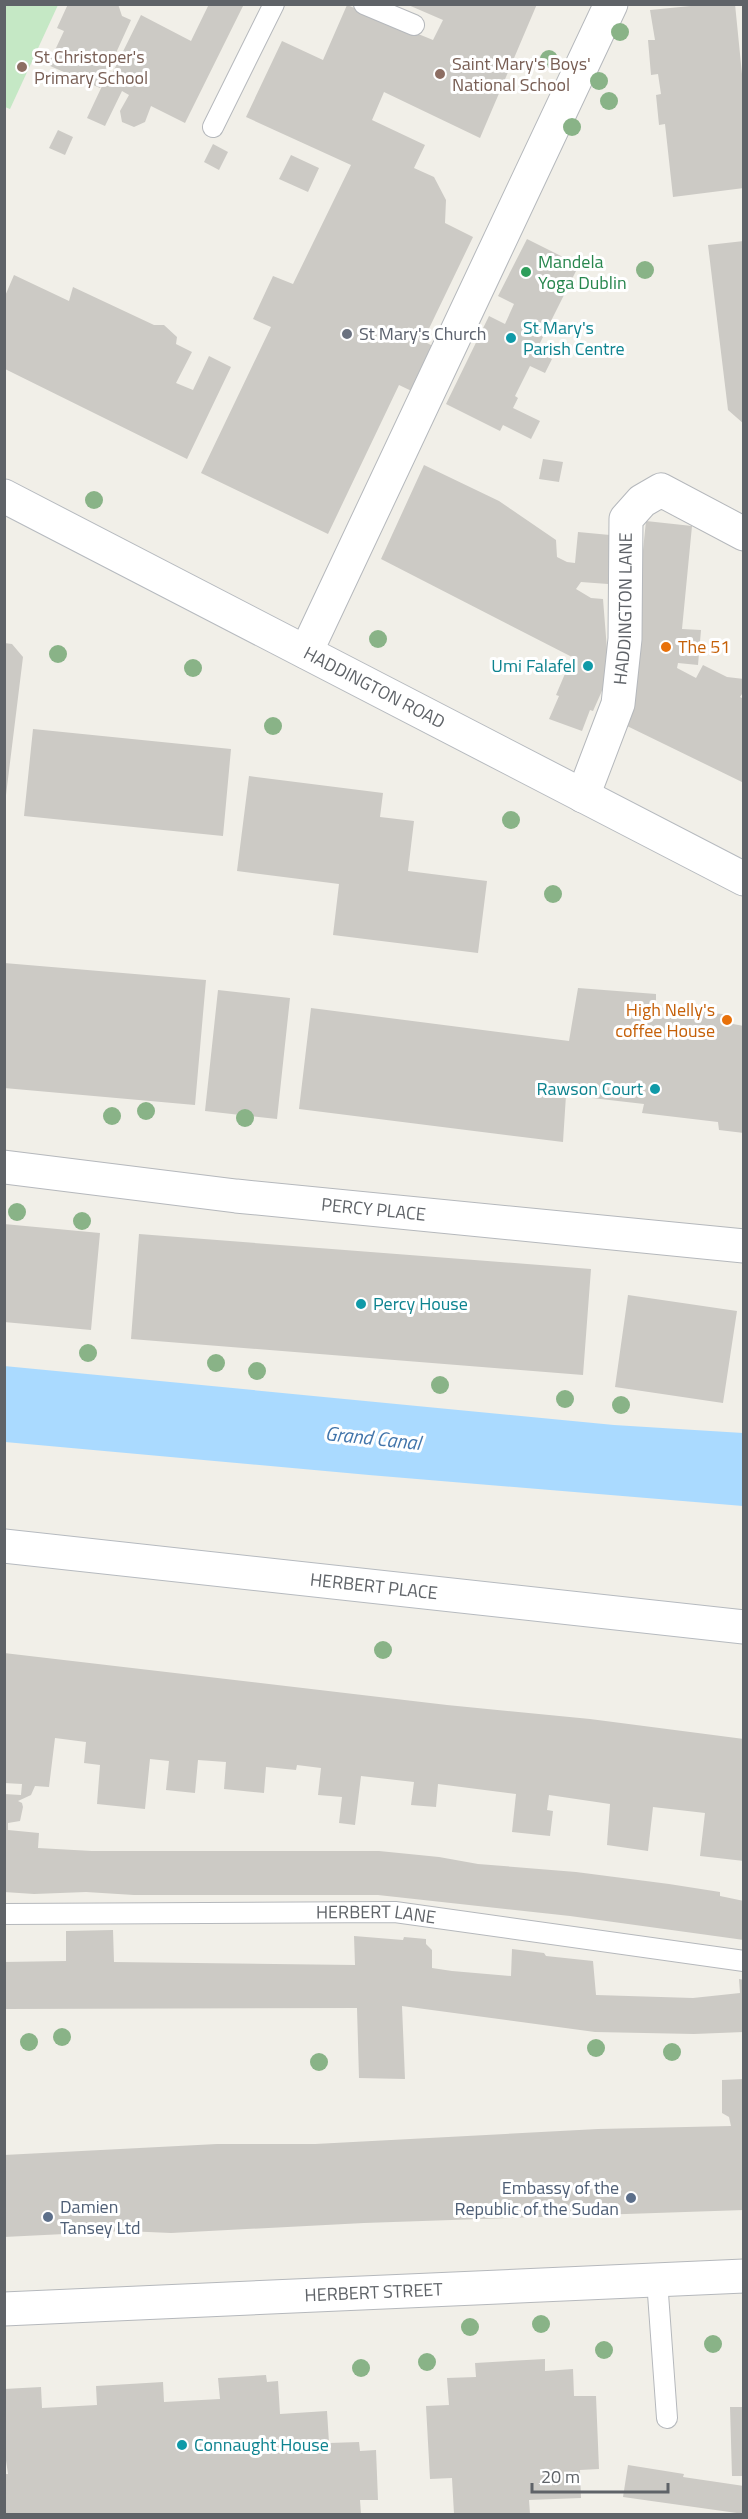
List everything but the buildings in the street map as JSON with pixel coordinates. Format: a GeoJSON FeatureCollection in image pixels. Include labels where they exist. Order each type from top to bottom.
{"type":"FeatureCollection","features":[{"type":"Feature","properties":{"kind":"street"},"geometry":{"type":"LineString","coordinates":[[306,652],[611,4]]}},
{"type":"Feature","properties":{"kind":"street","name":"HADDINGTON LANE"},"geometry":{"type":"LineString","coordinates":[[583,796],[618,704],[625,639],[626,519],[642,501],[661,490],[744,534]]}},
{"type":"Feature","properties":{"kind":"street","name":"HADDINGTON ROAD"},"geometry":{"type":"LineString","coordinates":[[4,496],[744,879]]}},
{"type":"Feature","properties":{"kind":"street","name":"PERCY PLACE"},"geometry":{"type":"LineString","coordinates":[[4,1167],[236,1196],[744,1246]]}},
{"type":"Feature","properties":{"kind":"street","name":"HERBERT PLACE"},"geometry":{"type":"LineString","coordinates":[[4,1546],[744,1627]]}},
{"type":"Feature","properties":{"kind":"street","name":"HERBERT STREET"},"geometry":{"type":"LineString","coordinates":[[4,2309],[744,2276]]}},
{"type":"Feature","properties":{"kind":"lane"},"geometry":{"type":"LineString","coordinates":[[213,128],[274,4]]}},
{"type":"Feature","properties":{"kind":"lane"},"geometry":{"type":"LineString","coordinates":[[364,4],[414,25]]}},
{"type":"Feature","properties":{"kind":"lane","name":"HERBERT LANE"},"geometry":{"type":"LineString","coordinates":[[4,1914],[395,1912],[744,1961]]}},
{"type":"Feature","properties":{"kind":"lane"},"geometry":{"type":"LineString","coordinates":[[657,2280],[667,2418]]}},
{"type":"Feature","properties":{"kind":"green space","name":"St Christoper's Primary School"},"geometry":{"type":"Polygon","coordinates":[[[5,4],[58,5],[10,109],[5,107],[5,4]]]}},
{"type":"Feature","properties":{"kind":"water","name":"Grand Canal"},"geometry":{"type":"Polygon","coordinates":[[[4,1366],[614,1425],[743,1433],[743,1506],[5,1442],[4,1366]]]}},
{"type":"Feature","properties":{"kind":"place","name":"St Christoper's Primary School"},"geometry":{"type":"Point","coordinates":[22,67]}},
{"type":"Feature","properties":{"kind":"place","name":"Saint Mary's Boys' National School"},"geometry":{"type":"Point","coordinates":[440,74]}},
{"type":"Feature","properties":{"kind":"place","name":"Mandela Yoga Dublin"},"geometry":{"type":"Point","coordinates":[526,272]}},
{"type":"Feature","properties":{"kind":"place","name":"St Mary's Church"},"geometry":{"type":"Point","coordinates":[347,334]}},
{"type":"Feature","properties":{"kind":"place","name":"St Mary's Parish Centre"},"geometry":{"type":"Point","coordinates":[511,338]}},
{"type":"Feature","properties":{"kind":"place","name":"The 51"},"geometry":{"type":"Point","coordinates":[666,647]}},
{"type":"Feature","properties":{"kind":"place","name":"Umi Falafel"},"geometry":{"type":"Point","coordinates":[588,666]}},
{"type":"Feature","properties":{"kind":"place","name":"High Nelly's coffee House"},"geometry":{"type":"Point","coordinates":[727,1020]}},
{"type":"Feature","properties":{"kind":"place","name":"Rawson Court"},"geometry":{"type":"Point","coordinates":[655,1089]}},
{"type":"Feature","properties":{"kind":"place","name":"Percy House"},"geometry":{"type":"Point","coordinates":[361,1304]}},
{"type":"Feature","properties":{"kind":"place","name":"Embassy of the Republic of the Sudan"},"geometry":{"type":"Point","coordinates":[631,2198]}},
{"type":"Feature","properties":{"kind":"place","name":"Damien Tansey Ltd"},"geometry":{"type":"Point","coordinates":[48,2217]}},
{"type":"Feature","properties":{"kind":"place","name":"Connaught House"},"geometry":{"type":"Point","coordinates":[182,2445]}}]}
